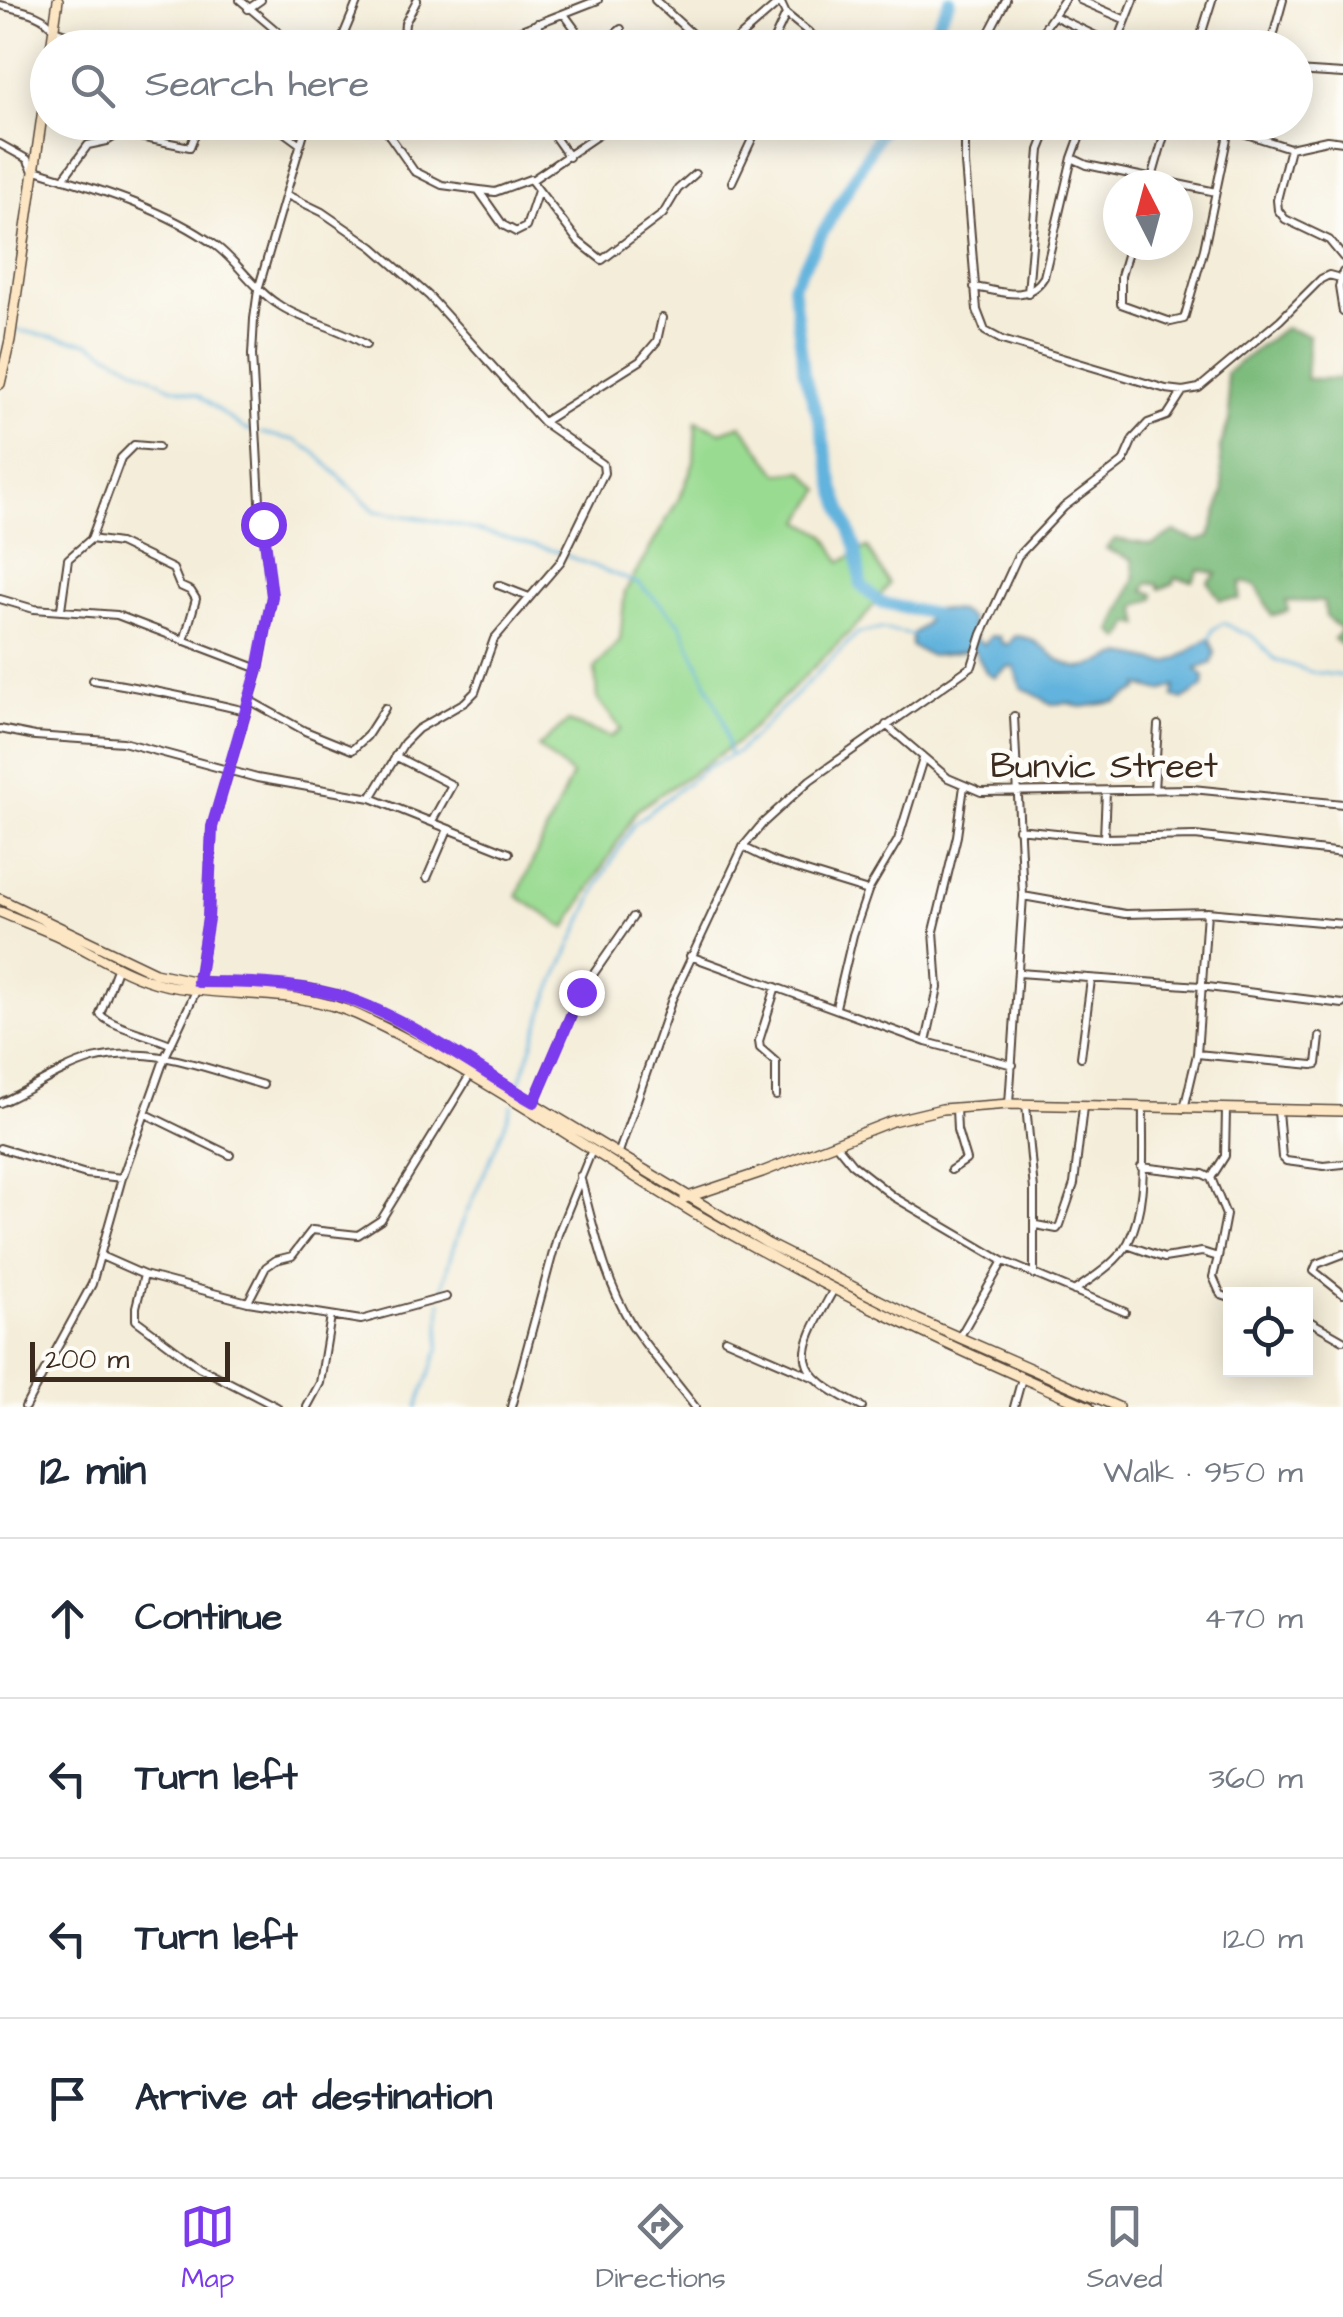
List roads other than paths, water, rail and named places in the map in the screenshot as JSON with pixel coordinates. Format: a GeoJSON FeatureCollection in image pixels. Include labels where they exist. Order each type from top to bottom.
{"type":"FeatureCollection","features":[{"type":"Feature","properties":{"kind":"main road"},"geometry":{"type":"LineString","coordinates":[[54,30],[58,0]]}},
{"type":"Feature","properties":{"kind":"main road"},"geometry":{"type":"LineString","coordinates":[[0,384],[18,290],[37,140]]}},
{"type":"Feature","properties":{"kind":"main road"},"geometry":{"type":"LineString","coordinates":[[0,899],[145,969],[197,986],[280,985],[338,996],[396,1020],[514,1094],[592,1149],[810,1266],[959,1338],[1022,1378],[1089,1407]]}},
{"type":"Feature","properties":{"kind":"main road"},"geometry":{"type":"LineString","coordinates":[[0,912],[145,980],[293,997],[354,1013],[470,1076],[534,1102],[620,1152],[684,1200],[834,1289],[1011,1368],[1118,1407]]}},
{"type":"Feature","properties":{"kind":"main road"},"geometry":{"type":"LineString","coordinates":[[684,1200],[892,1121],[956,1108],[1009,1104],[1343,1112]]}},
{"type":"Feature","properties":{"kind":"street"},"geometry":{"type":"LineString","coordinates":[[240,0],[274,30]]}},
{"type":"Feature","properties":{"kind":"street"},"geometry":{"type":"LineString","coordinates":[[248,9],[260,0]]}},
{"type":"Feature","properties":{"kind":"street"},"geometry":{"type":"LineString","coordinates":[[346,30],[358,0]]}},
{"type":"Feature","properties":{"kind":"street"},"geometry":{"type":"LineString","coordinates":[[404,30],[417,0]]}},
{"type":"Feature","properties":{"kind":"street"},"geometry":{"type":"LineString","coordinates":[[520,30],[598,0]]}},
{"type":"Feature","properties":{"kind":"street"},"geometry":{"type":"LineString","coordinates":[[656,0],[688,30]]}},
{"type":"Feature","properties":{"kind":"street"},"geometry":{"type":"LineString","coordinates":[[747,30],[780,0],[786,14],[806,30]]}},
{"type":"Feature","properties":{"kind":"street"},"geometry":{"type":"LineString","coordinates":[[991,30],[1006,0]]}},
{"type":"Feature","properties":{"kind":"street"},"geometry":{"type":"LineString","coordinates":[[1044,30],[1064,0]]}},
{"type":"Feature","properties":{"kind":"street"},"geometry":{"type":"LineString","coordinates":[[1080,0],[1126,20]]}},
{"type":"Feature","properties":{"kind":"street"},"geometry":{"type":"LineString","coordinates":[[1122,30],[1134,0]]}},
{"type":"Feature","properties":{"kind":"street"},"geometry":{"type":"LineString","coordinates":[[1202,30],[1212,0]]}},
{"type":"Feature","properties":{"kind":"street"},"geometry":{"type":"LineString","coordinates":[[1275,30],[1284,0]]}},
{"type":"Feature","properties":{"kind":"street"},"geometry":{"type":"LineString","coordinates":[[0,5],[49,22],[54,30]]}},
{"type":"Feature","properties":{"kind":"street"},"geometry":{"type":"LineString","coordinates":[[564,14],[576,30]]}},
{"type":"Feature","properties":{"kind":"street"},"geometry":{"type":"LineString","coordinates":[[778,30],[786,14]]}},
{"type":"Feature","properties":{"kind":"street"},"geometry":{"type":"LineString","coordinates":[[1054,16],[1083,30]]}},
{"type":"Feature","properties":{"kind":"street"},"geometry":{"type":"LineString","coordinates":[[537,23],[539,30]]}},
{"type":"Feature","properties":{"kind":"street"},"geometry":{"type":"LineString","coordinates":[[1313,72],[1343,74]]}},
{"type":"Feature","properties":{"kind":"street"},"geometry":{"type":"LineString","coordinates":[[64,179],[88,145],[109,140]]}},
{"type":"Feature","properties":{"kind":"street"},"geometry":{"type":"LineString","coordinates":[[151,140],[187,148],[194,140]]}},
{"type":"Feature","properties":{"kind":"street"},"geometry":{"type":"LineString","coordinates":[[295,140],[300,144]]}},
{"type":"Feature","properties":{"kind":"street"},"geometry":{"type":"LineString","coordinates":[[24,1407],[92,1284],[122,1178],[170,1044],[197,986],[208,918],[211,836],[258,669],[272,585],[262,514],[252,339],[258,290],[301,140]]}},
{"type":"Feature","properties":{"kind":"street"},"geometry":{"type":"LineString","coordinates":[[392,140],[414,171],[442,185],[495,192],[525,179],[532,180],[592,140]]}},
{"type":"Feature","properties":{"kind":"street"},"geometry":{"type":"LineString","coordinates":[[556,140],[568,157]]}},
{"type":"Feature","properties":{"kind":"street"},"geometry":{"type":"LineString","coordinates":[[732,182],[752,140]]}},
{"type":"Feature","properties":{"kind":"street"},"geometry":{"type":"LineString","coordinates":[[966,140],[974,287],[980,322],[985,330],[1002,340],[1183,391],[1199,388],[1321,280],[1341,275],[1343,312]]}},
{"type":"Feature","properties":{"kind":"street"},"geometry":{"type":"LineString","coordinates":[[1028,294],[1044,140]]}},
{"type":"Feature","properties":{"kind":"street"},"geometry":{"type":"LineString","coordinates":[[974,287],[1028,294],[1044,278],[1079,140]]}},
{"type":"Feature","properties":{"kind":"street"},"geometry":{"type":"LineString","coordinates":[[1154,170],[1163,140]]}},
{"type":"Feature","properties":{"kind":"street"},"geometry":{"type":"LineString","coordinates":[[1126,260],[1121,304],[1172,322],[1184,319],[1227,140]]}},
{"type":"Feature","properties":{"kind":"street"},"geometry":{"type":"LineString","coordinates":[[1267,140],[1290,148],[1327,140],[1343,142]]}},
{"type":"Feature","properties":{"kind":"street"},"geometry":{"type":"LineString","coordinates":[[0,144],[27,159],[32,169],[158,213],[187,228],[233,261],[258,290],[286,310],[366,344]]}},
{"type":"Feature","properties":{"kind":"street"},"geometry":{"type":"LineString","coordinates":[[1290,148],[1278,210],[1285,219],[1328,240],[1343,257]]}},
{"type":"Feature","properties":{"kind":"street"},"geometry":{"type":"LineString","coordinates":[[1072,158],[1110,170]]}},
{"type":"Feature","properties":{"kind":"street"},"geometry":{"type":"LineString","coordinates":[[532,180],[578,241],[602,260],[662,214],[678,189],[695,174]]}},
{"type":"Feature","properties":{"kind":"street"},"geometry":{"type":"LineString","coordinates":[[477,188],[502,225],[516,232],[526,227],[538,189]]}},
{"type":"Feature","properties":{"kind":"street"},"geometry":{"type":"LineString","coordinates":[[1193,188],[1216,192]]}},
{"type":"Feature","properties":{"kind":"street"},"geometry":{"type":"LineString","coordinates":[[288,194],[356,234],[430,296],[542,422],[603,464],[604,473],[571,544],[494,639],[475,692],[418,729],[395,756],[372,798]]}},
{"type":"Feature","properties":{"kind":"street"},"geometry":{"type":"LineString","coordinates":[[542,422],[640,361],[657,341],[662,318]]}},
{"type":"Feature","properties":{"kind":"street"},"geometry":{"type":"LineString","coordinates":[[620,1152],[690,956],[743,847],[792,796],[972,666],[1018,556],[1064,507],[1122,462],[1133,439],[1148,423],[1167,416],[1183,391]]}},
{"type":"Feature","properties":{"kind":"street"},"geometry":{"type":"LineString","coordinates":[[61,609],[68,559],[91,539],[121,458],[134,445],[158,447]]}},
{"type":"Feature","properties":{"kind":"street"},"geometry":{"type":"LineString","coordinates":[[91,539],[119,543],[173,568],[180,586],[196,599],[184,641]]}},
{"type":"Feature","properties":{"kind":"street"},"geometry":{"type":"LineString","coordinates":[[498,585],[530,597]]}},
{"type":"Feature","properties":{"kind":"street"},"geometry":{"type":"LineString","coordinates":[[0,599],[34,609],[117,615],[258,669]]}},
{"type":"Feature","properties":{"kind":"street"},"geometry":{"type":"LineString","coordinates":[[93,680],[246,711]]}},
{"type":"Feature","properties":{"kind":"street"},"geometry":{"type":"LineString","coordinates":[[249,700],[352,750],[385,708]]}},
{"type":"Feature","properties":{"kind":"street"},"geometry":{"type":"LineString","coordinates":[[1009,1104],[1022,896],[1014,716]]}},
{"type":"Feature","properties":{"kind":"street","name":"Bunvic Street"},"geometry":{"type":"LineString","coordinates":[[886,725],[923,759],[964,786],[981,792],[1234,791],[1343,804]]}},
{"type":"Feature","properties":{"kind":"street"},"geometry":{"type":"LineString","coordinates":[[1154,790],[1158,725]]}},
{"type":"Feature","properties":{"kind":"street"},"geometry":{"type":"LineString","coordinates":[[0,729],[36,736],[123,742],[319,791],[372,798],[509,853]]}},
{"type":"Feature","properties":{"kind":"street"},"geometry":{"type":"LineString","coordinates":[[395,756],[452,785],[432,821]]}},
{"type":"Feature","properties":{"kind":"street"},"geometry":{"type":"LineString","coordinates":[[836,1007],[868,891],[898,840],[923,759]]}},
{"type":"Feature","properties":{"kind":"street"},"geometry":{"type":"LineString","coordinates":[[926,1042],[938,988],[934,931],[957,836],[964,786]]}},
{"type":"Feature","properties":{"kind":"street"},"geometry":{"type":"LineString","coordinates":[[1104,838],[1106,790]]}},
{"type":"Feature","properties":{"kind":"street"},"geometry":{"type":"LineString","coordinates":[[1018,828],[1104,838],[1195,836],[1343,853]]}},
{"type":"Feature","properties":{"kind":"street"},"geometry":{"type":"LineString","coordinates":[[427,878],[448,829]]}},
{"type":"Feature","properties":{"kind":"street"},"geometry":{"type":"LineString","coordinates":[[743,847],[774,862],[868,891]]}},
{"type":"Feature","properties":{"kind":"street"},"geometry":{"type":"LineString","coordinates":[[1022,896],[1125,914],[1206,912],[1343,924]]}},
{"type":"Feature","properties":{"kind":"street"},"geometry":{"type":"LineString","coordinates":[[1184,1110],[1198,1054],[1206,912]]}},
{"type":"Feature","properties":{"kind":"street"},"geometry":{"type":"LineString","coordinates":[[534,1102],[581,992],[633,917]]}},
{"type":"Feature","properties":{"kind":"street"},"geometry":{"type":"LineString","coordinates":[[690,956],[926,1042],[1013,1065]]}},
{"type":"Feature","properties":{"kind":"street"},"geometry":{"type":"LineString","coordinates":[[117,969],[100,1014],[109,1022],[170,1044]]}},
{"type":"Feature","properties":{"kind":"street"},"geometry":{"type":"LineString","coordinates":[[1020,973],[1200,986],[1343,1004]]}},
{"type":"Feature","properties":{"kind":"street"},"geometry":{"type":"LineString","coordinates":[[1082,1058],[1091,980]]}},
{"type":"Feature","properties":{"kind":"street"},"geometry":{"type":"LineString","coordinates":[[776,987],[759,1042],[760,1048],[776,1062],[776,1096]]}},
{"type":"Feature","properties":{"kind":"street"},"geometry":{"type":"LineString","coordinates":[[1198,1054],[1313,1065],[1320,1037]]}},
{"type":"Feature","properties":{"kind":"street"},"geometry":{"type":"LineString","coordinates":[[0,1104],[90,1060],[130,1055],[165,1057],[263,1085]]}},
{"type":"Feature","properties":{"kind":"street"},"geometry":{"type":"LineString","coordinates":[[248,1302],[266,1267],[292,1256],[312,1230],[358,1235],[381,1220],[470,1076]]}},
{"type":"Feature","properties":{"kind":"street"},"geometry":{"type":"LineString","coordinates":[[1026,1105],[1036,1225],[1034,1275]]}},
{"type":"Feature","properties":{"kind":"street"},"geometry":{"type":"LineString","coordinates":[[1036,1225],[1057,1229],[1060,1226],[1074,1184],[1083,1107]]}},
{"type":"Feature","properties":{"kind":"street"},"geometry":{"type":"LineString","coordinates":[[950,1170],[966,1160],[957,1130],[956,1108]]}},
{"type":"Feature","properties":{"kind":"street"},"geometry":{"type":"LineString","coordinates":[[1079,1289],[1127,1245],[1140,1198],[1143,1108]]}},
{"type":"Feature","properties":{"kind":"street"},"geometry":{"type":"LineString","coordinates":[[1211,1178],[1225,1156],[1226,1110]]}},
{"type":"Feature","properties":{"kind":"street"},"geometry":{"type":"LineString","coordinates":[[1278,1111],[1282,1157],[1286,1161],[1343,1164]]}},
{"type":"Feature","properties":{"kind":"street"},"geometry":{"type":"LineString","coordinates":[[146,1114],[230,1155]]}},
{"type":"Feature","properties":{"kind":"street"},"geometry":{"type":"LineString","coordinates":[[835,1143],[852,1164],[894,1198],[1003,1261],[1079,1289],[1125,1312]]}},
{"type":"Feature","properties":{"kind":"street"},"geometry":{"type":"LineString","coordinates":[[0,1148],[86,1174],[122,1178]]}},
{"type":"Feature","properties":{"kind":"street"},"geometry":{"type":"LineString","coordinates":[[512,1407],[544,1280],[592,1149]]}},
{"type":"Feature","properties":{"kind":"street"},"geometry":{"type":"LineString","coordinates":[[1141,1167],[1211,1178],[1226,1216],[1213,1278],[1223,1296]]}},
{"type":"Feature","properties":{"kind":"street"},"geometry":{"type":"LineString","coordinates":[[580,1175],[599,1252],[622,1306],[695,1407]]}},
{"type":"Feature","properties":{"kind":"street"},"geometry":{"type":"LineString","coordinates":[[1127,1245],[1164,1258],[1202,1252],[1218,1257]]}},
{"type":"Feature","properties":{"kind":"street"},"geometry":{"type":"LineString","coordinates":[[1343,1254],[1317,1264],[1314,1270],[1343,1294]]}},
{"type":"Feature","properties":{"kind":"street"},"geometry":{"type":"LineString","coordinates":[[101,1256],[144,1276],[248,1302],[361,1320],[446,1297]]}},
{"type":"Feature","properties":{"kind":"street"},"geometry":{"type":"LineString","coordinates":[[959,1338],[1003,1261]]}},
{"type":"Feature","properties":{"kind":"street"},"geometry":{"type":"LineString","coordinates":[[144,1276],[136,1320],[198,1367],[277,1407]]}},
{"type":"Feature","properties":{"kind":"street"},"geometry":{"type":"LineString","coordinates":[[816,1379],[805,1366],[804,1355],[834,1289]]}},
{"type":"Feature","properties":{"kind":"street"},"geometry":{"type":"LineString","coordinates":[[307,1407],[320,1383],[331,1316]]}},
{"type":"Feature","properties":{"kind":"street"},"geometry":{"type":"LineString","coordinates":[[1313,1323],[1343,1340]]}},
{"type":"Feature","properties":{"kind":"street"},"geometry":{"type":"LineString","coordinates":[[725,1339],[816,1379],[852,1405],[862,1407]]}},
{"type":"Feature","properties":{"kind":"street"},"geometry":{"type":"LineString","coordinates":[[1014,1407],[1022,1378]]}},
{"type":"Feature","properties":{"kind":"water"},"geometry":{"type":"Polygon","coordinates":[[[933,609],[959,611],[970,618],[976,640],[984,644],[991,636],[1000,637],[1008,645],[1015,636],[1024,637],[1076,667],[1090,667],[1121,655],[1168,662],[1209,638],[1215,652],[1212,663],[1196,669],[1204,677],[1203,687],[1182,700],[1173,697],[1175,686],[1161,691],[1139,685],[1139,689],[1116,702],[1081,707],[1052,704],[1021,687],[1014,667],[1007,667],[994,678],[986,672],[974,650],[931,656],[911,646],[913,634],[933,609]]]}},
{"type":"Feature","properties":{"kind":"waterway"},"geometry":{"type":"LineString","coordinates":[[934,30],[950,0]]}},
{"type":"Feature","properties":{"kind":"waterway"},"geometry":{"type":"LineString","coordinates":[[876,140],[793,285],[804,373],[835,490],[856,548],[861,585],[879,602],[933,614]]}},
{"type":"Feature","properties":{"kind":"waterway"},"geometry":{"type":"LineString","coordinates":[[16,330],[89,343],[168,386],[198,395],[244,429],[253,431]]}},
{"type":"Feature","properties":{"kind":"waterway"},"geometry":{"type":"LineString","coordinates":[[261,433],[294,440],[313,451],[375,511],[449,523],[555,551],[639,584],[680,623],[723,719],[730,755]]}},
{"type":"Feature","properties":{"kind":"waterway"},"geometry":{"type":"LineString","coordinates":[[1209,639],[1213,629],[1223,623],[1252,636],[1276,660],[1311,672],[1343,676]]}},
{"type":"Feature","properties":{"kind":"waterway"},"geometry":{"type":"LineString","coordinates":[[518,1088],[549,994],[600,881],[634,824],[706,768],[738,752],[858,633],[881,629],[914,635]]}},
{"type":"Feature","properties":{"kind":"waterway"},"geometry":{"type":"LineString","coordinates":[[442,1294],[454,1245],[512,1105]]}},
{"type":"Feature","properties":{"kind":"waterway"},"geometry":{"type":"LineString","coordinates":[[417,1407],[439,1349],[441,1302]]}}]}
